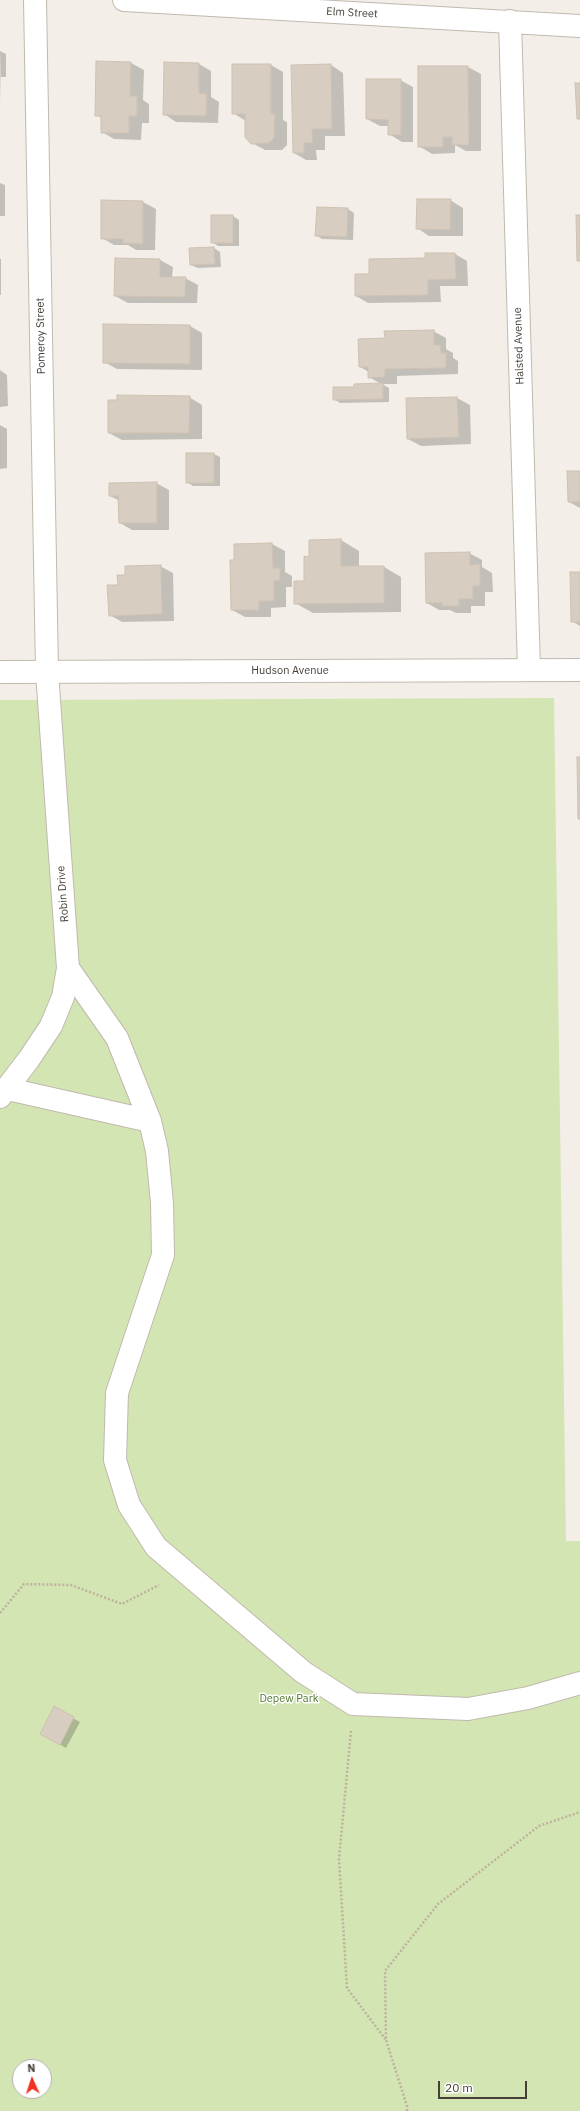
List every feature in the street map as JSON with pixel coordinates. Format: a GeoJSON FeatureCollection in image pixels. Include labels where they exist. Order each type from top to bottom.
{"type":"FeatureCollection","features":[{"type":"Feature","properties":{"kind":"street","name":"Pomeroy Street"},"geometry":{"type":"LineString","coordinates":[[35,0],[47,672]]}},
{"type":"Feature","properties":{"kind":"street","name":"Elm Street"},"geometry":{"type":"LineString","coordinates":[[124,0],[210,2],[580,26]]}},
{"type":"Feature","properties":{"kind":"street","name":"Halsted Avenue"},"geometry":{"type":"LineString","coordinates":[[510,21],[529,670]]}},
{"type":"Feature","properties":{"kind":"street","name":"Hudson Avenue"},"geometry":{"type":"LineString","coordinates":[[0,672],[580,670]]}},
{"type":"Feature","properties":{"kind":"street","name":"Robin Drive"},"geometry":{"type":"LineString","coordinates":[[4,1093],[51,1026],[63,997],[68,968],[47,672]]}},
{"type":"Feature","properties":{"kind":"street"},"geometry":{"type":"LineString","coordinates":[[68,968],[117,1038],[150,1121],[157,1151],[162,1203],[163,1255],[118,1393],[115,1460],[129,1505],[156,1547],[303,1672],[353,1704],[468,1709],[528,1698],[580,1683]]}},
{"type":"Feature","properties":{"kind":"street"},"geometry":{"type":"LineString","coordinates":[[4,1093],[150,1121]]}},
{"type":"Feature","properties":{"kind":"path"},"geometry":{"type":"LineString","coordinates":[[0,1613],[24,1584],[71,1585],[122,1604],[149,1589],[187,1574]]}},
{"type":"Feature","properties":{"kind":"path"},"geometry":{"type":"LineString","coordinates":[[353,1704],[339,1859],[346,1988],[386,2040]]}},
{"type":"Feature","properties":{"kind":"path"},"geometry":{"type":"LineString","coordinates":[[407,2111],[407,2106],[386,2040],[385,1971],[438,1904],[539,1826],[580,1812]]}},
{"type":"Feature","properties":{"kind":"green space","name":"Depew Park"},"geometry":{"type":"Polygon","coordinates":[[[554,698],[566,1541],[580,1541],[580,2111],[0,2111],[0,700],[554,698]]]}},
{"type":"Feature","properties":{"kind":"building"},"geometry":{"type":"Polygon","coordinates":[[[96,61],[131,62],[130,96],[137,96],[137,116],[129,116],[129,133],[101,133],[101,116],[95,116],[96,61]]]}},
{"type":"Feature","properties":{"kind":"building"},"geometry":{"type":"Polygon","coordinates":[[[164,62],[199,63],[199,93],[207,94],[206,116],[163,115],[164,62]]]}},
{"type":"Feature","properties":{"kind":"building"},"geometry":{"type":"Polygon","coordinates":[[[232,64],[271,64],[271,114],[275,114],[274,138],[269,143],[251,144],[245,137],[245,114],[232,114],[232,64]]]}},
{"type":"Feature","properties":{"kind":"building"},"geometry":{"type":"Polygon","coordinates":[[[331,64],[332,129],[312,129],[313,143],[304,143],[304,153],[293,153],[291,65],[331,64]]]}},
{"type":"Feature","properties":{"kind":"building"},"geometry":{"type":"Polygon","coordinates":[[[418,66],[468,66],[469,145],[452,145],[452,137],[443,137],[443,147],[418,147],[418,66]]]}},
{"type":"Feature","properties":{"kind":"building"},"geometry":{"type":"Polygon","coordinates":[[[366,79],[401,79],[401,135],[388,135],[388,120],[366,119],[366,79]]]}},
{"type":"Feature","properties":{"kind":"building"},"geometry":{"type":"Polygon","coordinates":[[[575,83],[580,83],[580,119],[577,119],[575,83]]]}},
{"type":"Feature","properties":{"kind":"building"},"geometry":{"type":"Polygon","coordinates":[[[417,199],[451,199],[450,230],[416,229],[417,199]]]}},
{"type":"Feature","properties":{"kind":"building"},"geometry":{"type":"Polygon","coordinates":[[[101,200],[143,201],[143,244],[123,243],[123,239],[101,239],[101,200]]]}},
{"type":"Feature","properties":{"kind":"building"},"geometry":{"type":"Polygon","coordinates":[[[317,207],[348,208],[347,237],[315,236],[317,207]]]}},
{"type":"Feature","properties":{"kind":"building"},"geometry":{"type":"Polygon","coordinates":[[[211,215],[233,215],[233,243],[211,243],[211,215]]]}},
{"type":"Feature","properties":{"kind":"building"},"geometry":{"type":"Polygon","coordinates":[[[576,215],[580,215],[580,261],[577,261],[576,215]]]}},
{"type":"Feature","properties":{"kind":"building"},"geometry":{"type":"Polygon","coordinates":[[[214,247],[215,264],[190,265],[189,248],[214,247]]]}},
{"type":"Feature","properties":{"kind":"building"},"geometry":{"type":"Polygon","coordinates":[[[425,253],[455,253],[456,279],[428,280],[428,295],[355,296],[355,274],[369,274],[369,259],[425,258],[425,253]]]}},
{"type":"Feature","properties":{"kind":"building"},"geometry":{"type":"Polygon","coordinates":[[[115,258],[160,259],[160,277],[186,277],[185,297],[114,296],[115,258]]]}},
{"type":"Feature","properties":{"kind":"building"},"geometry":{"type":"Polygon","coordinates":[[[103,324],[190,325],[190,364],[103,363],[103,324]]]}},
{"type":"Feature","properties":{"kind":"building"},"geometry":{"type":"Polygon","coordinates":[[[434,330],[434,345],[440,345],[441,353],[446,353],[446,368],[385,369],[385,377],[368,378],[368,367],[359,367],[358,339],[385,338],[384,331],[434,330]]]}},
{"type":"Feature","properties":{"kind":"building"},"geometry":{"type":"Polygon","coordinates":[[[383,383],[383,399],[333,400],[333,387],[354,387],[354,384],[383,383]]]}},
{"type":"Feature","properties":{"kind":"building"},"geometry":{"type":"Polygon","coordinates":[[[117,395],[190,396],[189,433],[108,433],[108,400],[117,400],[117,395]]]}},
{"type":"Feature","properties":{"kind":"building"},"geometry":{"type":"Polygon","coordinates":[[[457,397],[459,437],[407,439],[406,398],[457,397]]]}},
{"type":"Feature","properties":{"kind":"building"},"geometry":{"type":"Polygon","coordinates":[[[186,453],[214,453],[214,483],[186,483],[186,453]]]}},
{"type":"Feature","properties":{"kind":"building"},"geometry":{"type":"Polygon","coordinates":[[[567,471],[580,471],[580,502],[568,502],[567,471]]]}},
{"type":"Feature","properties":{"kind":"building"},"geometry":{"type":"Polygon","coordinates":[[[157,482],[157,523],[119,523],[118,496],[109,496],[109,483],[157,482]]]}},
{"type":"Feature","properties":{"kind":"building"},"geometry":{"type":"Polygon","coordinates":[[[341,539],[341,566],[384,566],[384,603],[294,604],[294,581],[304,581],[304,556],[309,557],[309,540],[341,539]]]}},
{"type":"Feature","properties":{"kind":"building"},"geometry":{"type":"Polygon","coordinates":[[[272,543],[273,568],[280,568],[280,580],[274,581],[274,601],[259,601],[259,610],[231,610],[230,560],[234,560],[234,544],[272,543]]]}},
{"type":"Feature","properties":{"kind":"building"},"geometry":{"type":"Polygon","coordinates":[[[470,552],[470,565],[480,564],[480,586],[473,586],[473,599],[459,599],[459,606],[442,606],[442,603],[426,603],[425,553],[470,552]]]}},
{"type":"Feature","properties":{"kind":"building"},"geometry":{"type":"Polygon","coordinates":[[[161,565],[162,614],[109,616],[107,585],[118,585],[117,575],[125,575],[125,566],[161,565]]]}},
{"type":"Feature","properties":{"kind":"building"},"geometry":{"type":"Polygon","coordinates":[[[570,572],[580,572],[580,622],[571,622],[570,572]]]}},
{"type":"Feature","properties":{"kind":"building"},"geometry":{"type":"Polygon","coordinates":[[[577,757],[580,757],[580,819],[578,819],[577,757]]]}},
{"type":"Feature","properties":{"kind":"building"},"geometry":{"type":"Polygon","coordinates":[[[54,1706],[74,1717],[60,1745],[40,1734],[54,1706]]]}}]}
